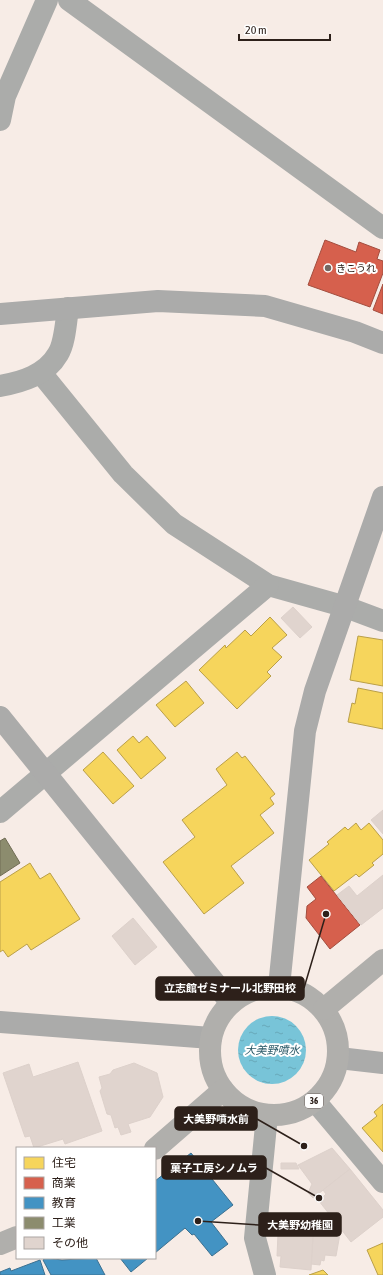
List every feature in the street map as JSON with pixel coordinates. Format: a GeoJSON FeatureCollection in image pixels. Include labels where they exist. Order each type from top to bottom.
{"type":"FeatureCollection","features":[{"type":"Feature","properties":{"kind":"main road"},"geometry":{"type":"LineString","coordinates":[[324,1009],[383,960]]}},
{"type":"Feature","properties":{"kind":"main road","name":"36"},"geometry":{"type":"LineString","coordinates":[[279,987],[289,988],[308,996],[324,1009],[334,1026],[339,1045],[339,1058],[332,1080],[325,1091],[315,1101],[304,1108],[292,1112],[267,1115],[238,1104],[223,1090],[214,1075],[210,1053],[211,1038],[218,1019],[231,1003],[254,990],[279,987]]}},
{"type":"Feature","properties":{"kind":"main road"},"geometry":{"type":"LineString","coordinates":[[156,1148],[223,1090]]}},
{"type":"Feature","properties":{"kind":"main road"},"geometry":{"type":"LineString","coordinates":[[0,1244],[16,1237]]}},
{"type":"Feature","properties":{"kind":"street"},"geometry":{"type":"LineString","coordinates":[[0,120],[5,96],[47,0]]}},
{"type":"Feature","properties":{"kind":"street"},"geometry":{"type":"LineString","coordinates":[[69,0],[383,228]]}},
{"type":"Feature","properties":{"kind":"street"},"geometry":{"type":"LineString","coordinates":[[0,314],[158,301],[265,306],[355,332],[383,343]]}},
{"type":"Feature","properties":{"kind":"street"},"geometry":{"type":"LineString","coordinates":[[0,386],[18,383],[40,373],[59,354],[66,326],[68,308]]}},
{"type":"Feature","properties":{"kind":"street"},"geometry":{"type":"LineString","coordinates":[[40,373],[123,474],[174,524],[268,585],[343,606],[383,621]]}},
{"type":"Feature","properties":{"kind":"street"},"geometry":{"type":"LineString","coordinates":[[279,987],[305,732],[315,691],[343,606],[383,497]]}},
{"type":"Feature","properties":{"kind":"street"},"geometry":{"type":"LineString","coordinates":[[0,812],[44,773],[268,585]]}},
{"type":"Feature","properties":{"kind":"street"},"geometry":{"type":"LineString","coordinates":[[0,717],[231,1003]]}},
{"type":"Feature","properties":{"kind":"street"},"geometry":{"type":"LineString","coordinates":[[0,1022],[211,1038]]}},
{"type":"Feature","properties":{"kind":"street"},"geometry":{"type":"LineString","coordinates":[[339,1058],[383,1063]]}},
{"type":"Feature","properties":{"kind":"street"},"geometry":{"type":"LineString","coordinates":[[315,1101],[383,1182]]}},
{"type":"Feature","properties":{"kind":"street"},"geometry":{"type":"LineString","coordinates":[[265,1275],[255,1238],[267,1115]]}},
{"type":"Feature","properties":{"kind":"water","name":"大美野噴水"},"geometry":{"type":"Polygon","coordinates":[[[272,1016],[285,1019],[296,1026],[303,1037],[306,1050],[303,1063],[296,1074],[285,1081],[272,1084],[259,1081],[248,1074],[241,1063],[238,1050],[241,1037],[248,1026],[259,1019],[272,1016]]]}},
{"type":"Feature","properties":{"kind":"building: 住宅"},"geometry":{"type":"Polygon","coordinates":[[[270,617],[287,635],[272,648],[282,657],[267,672],[271,676],[237,709],[199,670],[225,645],[226,648],[245,630],[251,636],[270,617]]]}},
{"type":"Feature","properties":{"kind":"building: 住宅"},"geometry":{"type":"Polygon","coordinates":[[[358,636],[383,640],[383,686],[350,680],[358,636]]]}},
{"type":"Feature","properties":{"kind":"building: 住宅"},"geometry":{"type":"Polygon","coordinates":[[[186,681],[204,703],[175,727],[156,705],[186,681]]]}},
{"type":"Feature","properties":{"kind":"building: 住宅"},"geometry":{"type":"Polygon","coordinates":[[[358,688],[383,693],[383,729],[348,722],[352,703],[355,704],[358,688]]]}},
{"type":"Feature","properties":{"kind":"building: 住宅"},"geometry":{"type":"Polygon","coordinates":[[[133,736],[139,743],[147,736],[166,758],[141,779],[117,750],[133,736]]]}},
{"type":"Feature","properties":{"kind":"building: 住宅"},"geometry":{"type":"Polygon","coordinates":[[[103,752],[134,786],[113,804],[83,770],[103,752]]]}},
{"type":"Feature","properties":{"kind":"building: 住宅"},"geometry":{"type":"Polygon","coordinates":[[[237,752],[242,758],[245,756],[275,794],[270,798],[274,804],[260,815],[274,833],[231,866],[244,883],[204,914],[163,862],[195,837],[182,820],[227,785],[216,769],[237,752]]]}},
{"type":"Feature","properties":{"kind":"building: 住宅"},"geometry":{"type":"Polygon","coordinates":[[[356,823],[361,830],[369,823],[383,840],[383,854],[372,863],[374,865],[359,877],[356,874],[334,891],[309,860],[329,844],[327,842],[345,827],[348,830],[356,823]]]}},
{"type":"Feature","properties":{"kind":"building: 住宅"},"geometry":{"type":"Polygon","coordinates":[[[30,863],[40,879],[50,873],[80,919],[31,950],[27,944],[8,957],[3,950],[0,952],[0,882],[30,863]]]}},
{"type":"Feature","properties":{"kind":"building: 住宅"},"geometry":{"type":"Polygon","coordinates":[[[383,1104],[383,1152],[362,1128],[377,1116],[374,1112],[383,1104]]]}},
{"type":"Feature","properties":{"kind":"building: 住宅"},"geometry":{"type":"Polygon","coordinates":[[[383,1243],[383,1275],[378,1275],[367,1250],[383,1243]]]}},
{"type":"Feature","properties":{"kind":"building: 住宅"},"geometry":{"type":"Polygon","coordinates":[[[323,1270],[328,1275],[309,1275],[323,1270]]]}},
{"type":"Feature","properties":{"kind":"building: 商業"},"geometry":{"type":"Polygon","coordinates":[[[325,240],[356,252],[359,242],[380,250],[377,259],[383,261],[383,273],[370,307],[308,285],[325,240]]]}},
{"type":"Feature","properties":{"kind":"building: 商業"},"geometry":{"type":"Polygon","coordinates":[[[383,284],[383,314],[373,310],[383,284]]]}},
{"type":"Feature","properties":{"kind":"building: 商業"},"geometry":{"type":"Polygon","coordinates":[[[321,876],[360,925],[330,949],[306,918],[307,906],[316,899],[307,887],[321,876]]]}},
{"type":"Feature","properties":{"kind":"building: 教育"},"geometry":{"type":"Polygon","coordinates":[[[191,1153],[233,1205],[211,1222],[228,1244],[212,1256],[194,1234],[192,1235],[185,1228],[156,1252],[156,1180],[191,1153]]]}},
{"type":"Feature","properties":{"kind":"building: 教育"},"geometry":{"type":"Polygon","coordinates":[[[97,1259],[105,1275],[51,1275],[43,1260],[97,1259]]]}},
{"type":"Feature","properties":{"kind":"building: 教育"},"geometry":{"type":"Polygon","coordinates":[[[121,1259],[147,1259],[131,1272],[121,1259]]]}},
{"type":"Feature","properties":{"kind":"building: 教育"},"geometry":{"type":"Polygon","coordinates":[[[40,1260],[45,1275],[0,1275],[0,1272],[10,1268],[11,1271],[40,1260]]]}},
{"type":"Feature","properties":{"kind":"building: 工業"},"geometry":{"type":"Polygon","coordinates":[[[5,838],[20,863],[0,876],[0,841],[5,838]]]}},
{"type":"Feature","properties":{"kind":"building: その他"},"geometry":{"type":"Polygon","coordinates":[[[293,607],[312,627],[300,638],[281,618],[293,607]]]}},
{"type":"Feature","properties":{"kind":"building: その他"},"geometry":{"type":"Polygon","coordinates":[[[383,810],[383,834],[371,820],[383,810]]]}},
{"type":"Feature","properties":{"kind":"building: その他"},"geometry":{"type":"Polygon","coordinates":[[[383,875],[383,908],[361,925],[337,895],[349,886],[357,896],[383,875]]]}},
{"type":"Feature","properties":{"kind":"building: その他"},"geometry":{"type":"Polygon","coordinates":[[[133,918],[157,947],[135,965],[112,936],[133,918]]]}},
{"type":"Feature","properties":{"kind":"building: その他"},"geometry":{"type":"Polygon","coordinates":[[[78,1062],[102,1131],[65,1144],[63,1139],[34,1147],[30,1136],[25,1137],[3,1073],[29,1064],[33,1077],[78,1062]]]}},
{"type":"Feature","properties":{"kind":"building: その他"},"geometry":{"type":"Polygon","coordinates":[[[134,1063],[157,1073],[163,1097],[150,1117],[128,1124],[131,1132],[121,1135],[118,1127],[115,1128],[111,1115],[107,1114],[100,1091],[102,1088],[99,1077],[110,1074],[113,1070],[134,1063]]]}},
{"type":"Feature","properties":{"kind":"building: その他"},"geometry":{"type":"Polygon","coordinates":[[[332,1148],[350,1169],[313,1198],[308,1193],[312,1184],[298,1165],[332,1148]]]}},
{"type":"Feature","properties":{"kind":"building: その他"},"geometry":{"type":"Polygon","coordinates":[[[281,1163],[296,1163],[299,1169],[281,1169],[281,1163]]]}},
{"type":"Feature","properties":{"kind":"building: その他"},"geometry":{"type":"Polygon","coordinates":[[[350,1169],[383,1210],[383,1217],[351,1242],[319,1201],[326,1194],[323,1190],[350,1169]]]}},
{"type":"Feature","properties":{"kind":"building: その他"},"geometry":{"type":"Polygon","coordinates":[[[312,1217],[332,1217],[341,1228],[336,1256],[325,1255],[324,1261],[321,1260],[320,1265],[311,1264],[313,1235],[310,1235],[312,1217]]]}},
{"type":"Feature","properties":{"kind":"building: その他"},"geometry":{"type":"Polygon","coordinates":[[[282,1231],[311,1233],[310,1235],[313,1235],[311,1270],[280,1267],[281,1256],[277,1256],[278,1234],[282,1235],[282,1231]]]}},
{"type":"Feature","properties":{"kind":"place","name":"きこうれ"},"geometry":{"type":"Point","coordinates":[328,268]}},
{"type":"Feature","properties":{"kind":"place","name":"立志館ゼミナール北野田校"},"geometry":{"type":"Point","coordinates":[326,914]}},
{"type":"Feature","properties":{"kind":"place","name":"大美野噴水前"},"geometry":{"type":"Point","coordinates":[304,1146]}},
{"type":"Feature","properties":{"kind":"place","name":"菓子工房シノムラ"},"geometry":{"type":"Point","coordinates":[319,1198]}},
{"type":"Feature","properties":{"kind":"place","name":"大美野幼稚園"},"geometry":{"type":"Point","coordinates":[198,1221]}}]}
